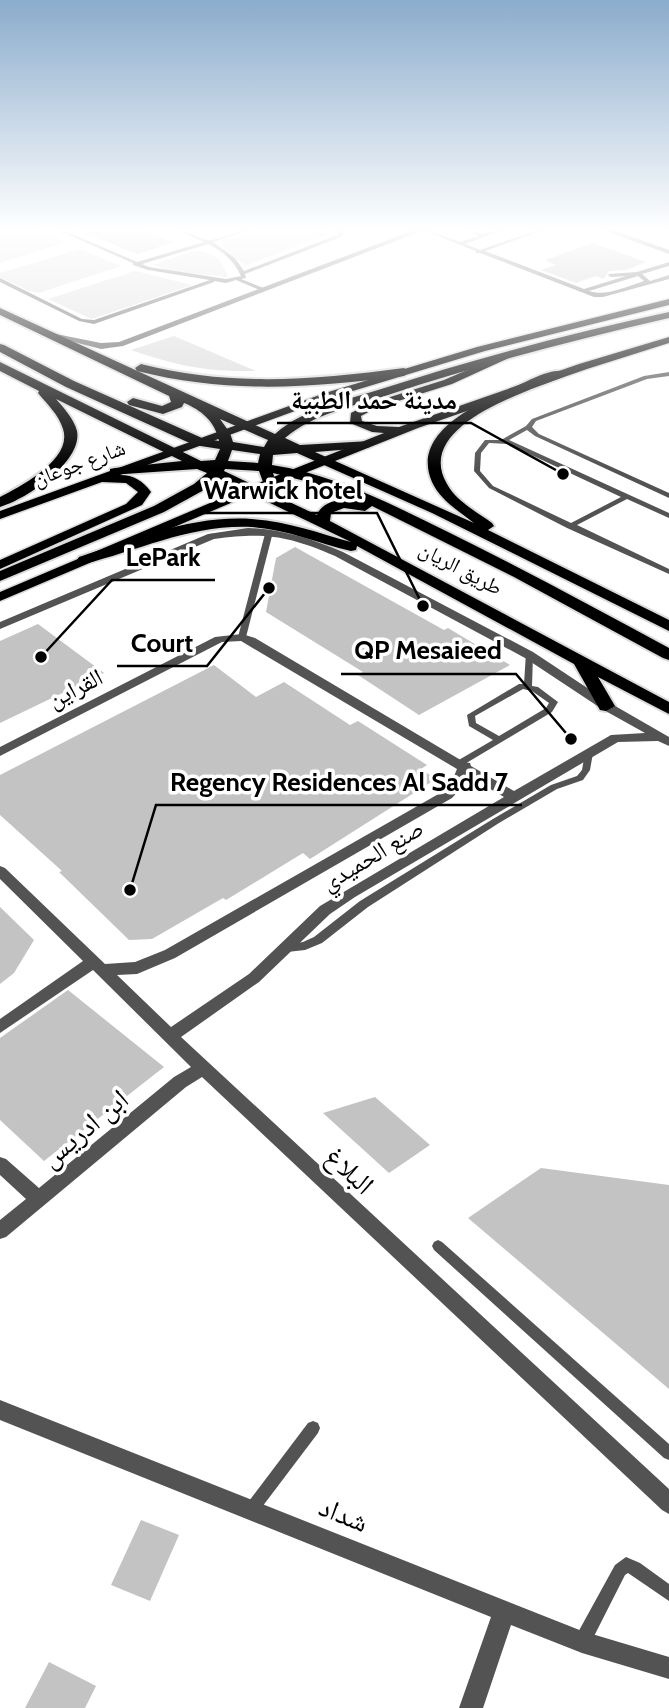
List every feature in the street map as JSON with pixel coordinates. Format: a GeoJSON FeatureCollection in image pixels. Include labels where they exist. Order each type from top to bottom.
{"type":"FeatureCollection","features":[{"type":"Feature","properties":{"kind":"highway"},"geometry":{"type":"LineString","coordinates":[[0,311],[243,426],[272,445]]}},
{"type":"Feature","properties":{"kind":"highway"},"geometry":{"type":"LineString","coordinates":[[287,505],[269,482],[264,468],[272,445],[284,431],[310,417],[409,384],[669,315]]}},
{"type":"Feature","properties":{"kind":"highway"},"geometry":{"type":"LineString","coordinates":[[0,346],[59,368],[144,407],[163,410],[171,408],[178,404],[173,394]]}},
{"type":"Feature","properties":{"kind":"highway"},"geometry":{"type":"LineString","coordinates":[[0,346],[70,384],[199,442],[227,447],[272,445],[301,450],[365,444]]}},
{"type":"Feature","properties":{"kind":"highway"},"geometry":{"type":"LineString","coordinates":[[75,348],[176,378],[222,385],[310,384],[404,372]]}},
{"type":"Feature","properties":{"kind":"highway","name":"طريق الريان"},"geometry":{"type":"LineString","coordinates":[[0,366],[173,452],[199,464],[220,468],[252,489],[399,561],[669,709]]}},
{"type":"Feature","properties":{"kind":"highway"},"geometry":{"type":"LineString","coordinates":[[515,548],[452,498],[440,484],[432,458],[435,447],[446,431],[463,418],[559,374]]}},
{"type":"Feature","properties":{"kind":"highway"},"geometry":{"type":"LineString","coordinates":[[0,503],[29,488],[54,467],[68,449],[71,434],[66,423],[39,387]]}},
{"type":"Feature","properties":{"kind":"highway"},"geometry":{"type":"LineString","coordinates":[[0,576],[159,509],[190,493],[220,468],[227,447],[224,433],[206,409]]}},
{"type":"Feature","properties":{"kind":"highway","name":"طريق الريان"},"geometry":{"type":"LineString","coordinates":[[301,450],[515,548],[669,626]]}},
{"type":"Feature","properties":{"kind":"highway"},"geometry":{"type":"LineString","coordinates":[[115,472],[199,464]]}},
{"type":"Feature","properties":{"kind":"highway"},"geometry":{"type":"LineString","coordinates":[[220,468],[264,468],[319,480],[394,512],[669,655]]}},
{"type":"Feature","properties":{"kind":"highway"},"geometry":{"type":"LineString","coordinates":[[323,523],[324,512],[331,506],[346,503],[361,505],[468,559],[588,611]]}},
{"type":"Feature","properties":{"kind":"highway"},"geometry":{"type":"LineString","coordinates":[[84,560],[195,527],[249,523],[292,529],[399,561]]}},
{"type":"Feature","properties":{"kind":"highway"},"geometry":{"type":"LineString","coordinates":[[580,659],[612,709]]}},
{"type":"Feature","properties":{"kind":"main road","name":"شارع جوعان"},"geometry":{"type":"LineString","coordinates":[[0,515],[243,426],[404,372],[481,349],[642,309]]}},
{"type":"Feature","properties":{"kind":"main road"},"geometry":{"type":"LineString","coordinates":[[0,597],[252,489],[403,429],[559,374],[669,340]]}},
{"type":"Feature","properties":{"kind":"main road"},"geometry":{"type":"LineString","coordinates":[[403,429],[376,430],[364,427],[356,423],[355,415],[372,406],[448,382],[506,357]]}},
{"type":"Feature","properties":{"kind":"main road"},"geometry":{"type":"LineString","coordinates":[[0,565],[138,502],[145,492],[135,482],[127,479],[91,481]]}},
{"type":"Feature","properties":{"kind":"street"},"geometry":{"type":"LineString","coordinates":[[46,334],[101,346],[120,344],[214,309]]}},
{"type":"Feature","properties":{"kind":"street"},"geometry":{"type":"LineString","coordinates":[[0,626],[212,536],[268,532]]}},
{"type":"Feature","properties":{"kind":"street","name":"طريق الريان"},"geometry":{"type":"LineString","coordinates":[[268,532],[308,541],[339,554],[529,655],[612,709],[665,739]]}},
{"type":"Feature","properties":{"kind":"street"},"geometry":{"type":"LineString","coordinates":[[242,637],[251,639],[513,797]]}},
{"type":"Feature","properties":{"kind":"street","name":"القراين"},"geometry":{"type":"LineString","coordinates":[[0,752],[219,639],[242,637]]}},
{"type":"Feature","properties":{"kind":"street"},"geometry":{"type":"LineString","coordinates":[[612,709],[618,730],[615,738]]}},
{"type":"Feature","properties":{"kind":"street","name":"صنع الحميدي"},"geometry":{"type":"LineString","coordinates":[[171,1036],[254,978],[337,901],[615,738],[665,739]]}},
{"type":"Feature","properties":{"kind":"street"},"geometry":{"type":"LineString","coordinates":[[0,1027],[97,966],[137,968],[170,954],[447,795],[458,783],[462,765]]}},
{"type":"Feature","properties":{"kind":"street","name":"البلاغ"},"geometry":{"type":"LineString","coordinates":[[0,871],[202,1068],[669,1503]]}},
{"type":"Feature","properties":{"kind":"street","name":"ابن ادريس"},"geometry":{"type":"LineString","coordinates":[[0,1231],[180,1082],[202,1068]]}},
{"type":"Feature","properties":{"kind":"street"},"geometry":{"type":"LineString","coordinates":[[0,1164],[39,1200]]}},
{"type":"Feature","properties":{"kind":"street","name":"شداد"},"geometry":{"type":"LineString","coordinates":[[0,1410],[505,1609],[582,1642],[669,1668]]}},
{"type":"Feature","properties":{"kind":"street"},"geometry":{"type":"LineString","coordinates":[[471,1708],[505,1609]]}},
{"type":"Feature","properties":{"kind":"lane"},"geometry":{"type":"LineString","coordinates":[[58,309],[81,320],[94,322],[133,309]]}},
{"type":"Feature","properties":{"kind":"lane"},"geometry":{"type":"LineString","coordinates":[[504,440],[528,427],[534,420],[640,379],[669,374]]}},
{"type":"Feature","properties":{"kind":"lane"},"geometry":{"type":"LineString","coordinates":[[528,427],[537,435],[669,496]]}},
{"type":"Feature","properties":{"kind":"lane"},"geometry":{"type":"LineString","coordinates":[[514,443],[537,435]]}},
{"type":"Feature","properties":{"kind":"lane"},"geometry":{"type":"LineString","coordinates":[[669,516],[514,443],[491,440],[478,453],[479,477],[491,487],[669,572]]}},
{"type":"Feature","properties":{"kind":"lane"},"geometry":{"type":"LineString","coordinates":[[626,498],[640,484]]}},
{"type":"Feature","properties":{"kind":"lane"},"geometry":{"type":"LineString","coordinates":[[570,526],[650,488]]}},
{"type":"Feature","properties":{"kind":"lane"},"geometry":{"type":"LineString","coordinates":[[242,637],[268,532]]}},
{"type":"Feature","properties":{"kind":"lane"},"geometry":{"type":"LineString","coordinates":[[528,686],[529,655]]}},
{"type":"Feature","properties":{"kind":"lane"},"geometry":{"type":"LineString","coordinates":[[462,765],[554,707],[550,698],[528,686],[517,688],[471,715],[472,724],[500,740]]}},
{"type":"Feature","properties":{"kind":"lane"},"geometry":{"type":"LineString","coordinates":[[287,947],[304,946],[318,940],[364,904],[463,842],[554,787],[580,778],[586,770],[589,753]]}},
{"type":"Feature","properties":{"kind":"lane"},"geometry":{"type":"LineString","coordinates":[[438,1246],[669,1453]]}},
{"type":"Feature","properties":{"kind":"lane"},"geometry":{"type":"LineString","coordinates":[[251,1510],[313,1428]]}},
{"type":"Feature","properties":{"kind":"lane"},"geometry":{"type":"LineString","coordinates":[[582,1642],[620,1570],[626,1565],[635,1567],[669,1593]]}},
{"type":"Feature","properties":{"kind":"shaded area"},"geometry":{"type":"Polygon","coordinates":[[[69,309],[122,309],[92,319],[69,309]]]}},
{"type":"Feature","properties":{"kind":"shaded area"},"geometry":{"type":"Polygon","coordinates":[[[174,336],[256,371],[192,367],[131,350],[174,336]]]}},
{"type":"Feature","properties":{"kind":"building"},"geometry":{"type":"Polygon","coordinates":[[[295,547],[444,630],[448,628],[510,665],[419,715],[358,675],[363,672],[266,612],[276,558],[295,547]]]}},
{"type":"Feature","properties":{"kind":"building"},"geometry":{"type":"Polygon","coordinates":[[[38,624],[104,673],[0,723],[0,641],[38,624]]]}},
{"type":"Feature","properties":{"kind":"building"},"geometry":{"type":"Polygon","coordinates":[[[214,665],[256,697],[284,682],[350,725],[358,721],[427,765],[421,769],[436,779],[310,859],[303,853],[226,900],[223,898],[152,939],[129,940],[59,872],[62,871],[0,815],[0,775],[214,665]]]}},
{"type":"Feature","properties":{"kind":"building"},"geometry":{"type":"Polygon","coordinates":[[[0,907],[34,940],[14,973],[0,984],[0,907]]]}},
{"type":"Feature","properties":{"kind":"building"},"geometry":{"type":"Polygon","coordinates":[[[68,990],[164,1067],[44,1161],[0,1120],[0,1038],[68,990]]]}},
{"type":"Feature","properties":{"kind":"building"},"geometry":{"type":"Polygon","coordinates":[[[375,1097],[430,1145],[389,1173],[323,1113],[375,1097]]]}},
{"type":"Feature","properties":{"kind":"building"},"geometry":{"type":"Polygon","coordinates":[[[541,1168],[669,1185],[669,1389],[468,1218],[541,1168]]]}},
{"type":"Feature","properties":{"kind":"building"},"geometry":{"type":"Polygon","coordinates":[[[141,1520],[179,1535],[150,1601],[111,1585],[141,1520]]]}},
{"type":"Feature","properties":{"kind":"building"},"geometry":{"type":"Polygon","coordinates":[[[49,1662],[96,1686],[85,1708],[25,1708],[49,1662]]]}},
{"type":"Feature","properties":{"kind":"place","name":"مدينة حمد الطبية"},"geometry":{"type":"Point","coordinates":[563,474]}},
{"type":"Feature","properties":{"kind":"place","name":"Court"},"geometry":{"type":"Point","coordinates":[269,588]}},
{"type":"Feature","properties":{"kind":"place","name":"Warwick hotel"},"geometry":{"type":"Point","coordinates":[423,606]}},
{"type":"Feature","properties":{"kind":"place","name":"LePark"},"geometry":{"type":"Point","coordinates":[41,657]}},
{"type":"Feature","properties":{"kind":"place","name":"QP Mesaieed"},"geometry":{"type":"Point","coordinates":[571,739]}},
{"type":"Feature","properties":{"kind":"place","name":"Regency Residences Al Sadd 7"},"geometry":{"type":"Point","coordinates":[130,890]}}]}
